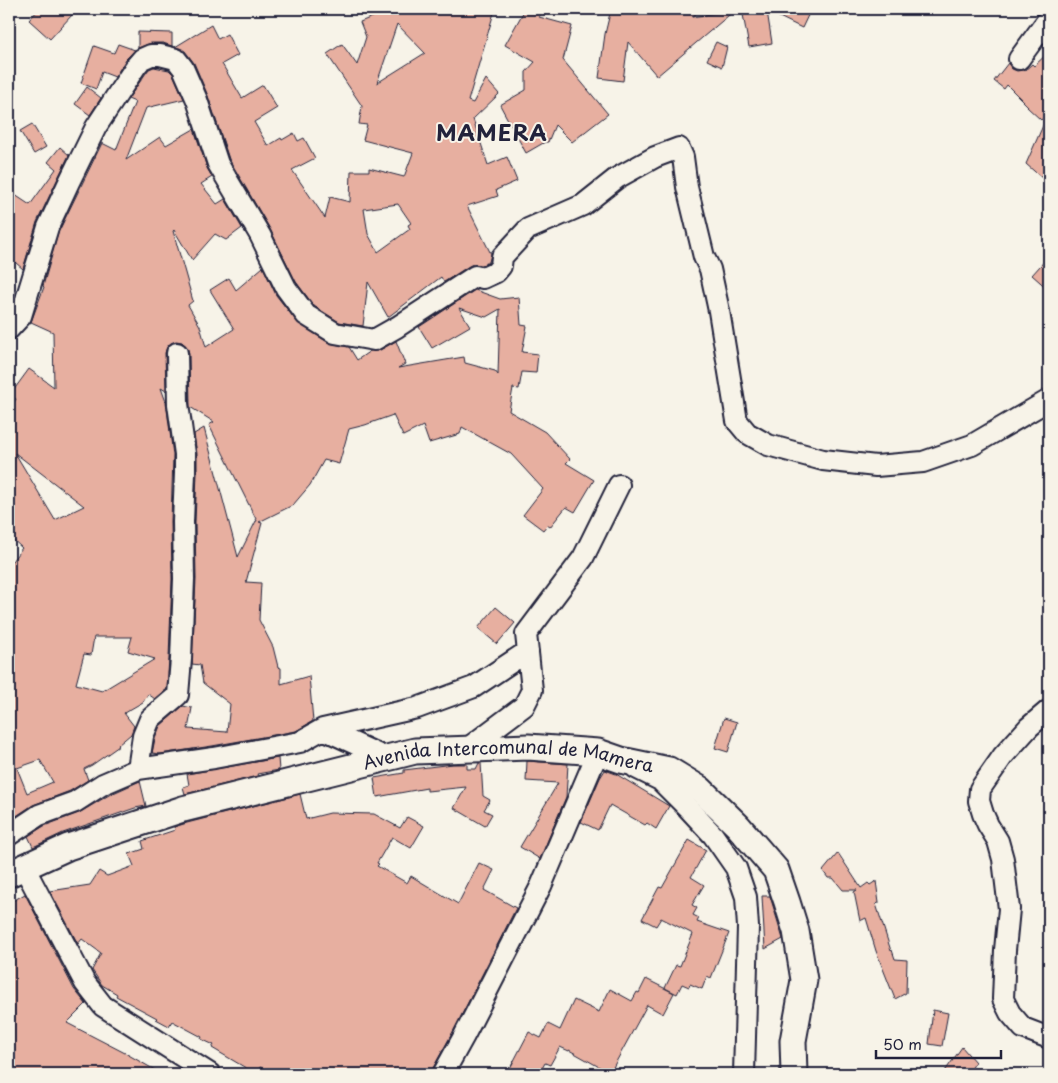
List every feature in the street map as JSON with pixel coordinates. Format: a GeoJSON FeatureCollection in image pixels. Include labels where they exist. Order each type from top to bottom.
{"type":"FeatureCollection","features":[{"type":"Feature","properties":{"kind":"street"},"geometry":{"type":"LineString","coordinates":[[1019,59],[1049,18]]}},
{"type":"Feature","properties":{"kind":"street"},"geometry":{"type":"LineString","coordinates":[[9,329],[21,316],[48,227],[96,127],[142,59],[160,55],[176,59],[183,68],[197,100],[218,164],[260,235],[286,288],[306,315],[335,333],[374,340],[475,276],[483,278],[496,272],[501,266],[502,257],[528,229],[583,205],[617,178],[655,157],[679,148],[683,157],[687,187],[704,257],[710,269],[716,294],[737,421],[747,433],[768,445],[823,460],[876,466],[923,462],[972,445],[1049,400]]}},
{"type":"Feature","properties":{"kind":"street"},"geometry":{"type":"LineString","coordinates":[[138,769],[143,736],[150,719],[178,695],[184,588],[185,454],[178,404],[177,353]]}},
{"type":"Feature","properties":{"kind":"street"},"geometry":{"type":"LineString","coordinates":[[468,748],[524,706],[532,690],[526,634],[584,558],[618,485]]}},
{"type":"Feature","properties":{"kind":"street"},"geometry":{"type":"LineString","coordinates":[[9,835],[39,815],[76,802],[102,784],[138,769],[214,758],[300,742],[323,729],[417,708],[474,687],[528,650]]}},
{"type":"Feature","properties":{"kind":"street"},"geometry":{"type":"LineString","coordinates":[[1049,710],[1029,727],[1003,756],[980,789],[983,814],[998,841],[1003,859],[1007,888],[1009,909],[1003,999],[1010,1013],[1022,1028],[1049,1038]]}},
{"type":"Feature","properties":{"kind":"street"},"geometry":{"type":"LineString","coordinates":[[323,729],[386,758]]}},
{"type":"Feature","properties":{"kind":"street","name":"Avenida Intercomunal de Mamera"},"geometry":{"type":"LineString","coordinates":[[17,870],[68,846],[184,809],[415,751],[528,747],[598,752],[621,760],[669,770],[700,789],[738,826],[776,870],[796,931],[804,980],[793,1041],[794,1074]]}},
{"type":"Feature","properties":{"kind":"street"},"geometry":{"type":"LineString","coordinates":[[443,1074],[541,886],[598,752]]}},
{"type":"Feature","properties":{"kind":"street"},"geometry":{"type":"LineString","coordinates":[[621,760],[660,780],[713,835],[736,868],[746,897],[748,927],[744,1074]]}},
{"type":"Feature","properties":{"kind":"street"},"geometry":{"type":"LineString","coordinates":[[17,870],[86,983],[103,1006],[210,1074]]}},
{"type":"Feature","properties":{"kind":"building"},"geometry":{"type":"Polygon","coordinates":[[[39,9],[65,9],[72,15],[50,39],[29,20],[39,9]]]}},
{"type":"Feature","properties":{"kind":"building"},"geometry":{"type":"Polygon","coordinates":[[[382,9],[495,9],[468,101],[473,103],[486,79],[499,94],[473,119],[488,165],[507,157],[517,181],[496,190],[498,196],[467,206],[491,254],[489,262],[482,265],[473,264],[444,282],[441,277],[388,317],[368,282],[363,326],[339,322],[314,306],[296,282],[270,229],[229,159],[208,96],[194,63],[185,51],[175,47],[211,25],[218,39],[227,34],[238,55],[222,64],[242,98],[263,85],[277,108],[254,122],[268,146],[294,133],[298,141],[304,138],[315,158],[292,170],[325,218],[330,197],[350,202],[351,171],[369,171],[369,168],[404,177],[413,153],[363,140],[367,125],[359,124],[362,106],[327,54],[342,44],[357,65],[366,37],[360,22],[385,12],[382,9]],[[397,24],[377,83],[425,53],[397,24]],[[398,204],[364,209],[368,234],[378,252],[410,229],[408,225],[411,223],[398,204]]]}},
{"type":"Feature","properties":{"kind":"building"},"geometry":{"type":"Polygon","coordinates":[[[525,9],[543,9],[539,17],[572,26],[563,60],[608,114],[572,142],[555,125],[548,142],[526,153],[500,105],[526,90],[526,72],[535,62],[505,45],[525,9]]]}},
{"type":"Feature","properties":{"kind":"building"},"geometry":{"type":"Polygon","coordinates":[[[611,9],[702,9],[692,17],[735,10],[657,76],[628,42],[623,81],[599,78],[605,34],[611,9]]]}},
{"type":"Feature","properties":{"kind":"building"},"geometry":{"type":"Polygon","coordinates":[[[742,9],[811,9],[802,28],[767,11],[772,43],[749,47],[742,9]]]}},
{"type":"Feature","properties":{"kind":"building"},"geometry":{"type":"Polygon","coordinates":[[[138,32],[172,33],[172,46],[163,43],[151,43],[138,48],[138,32]]]}},
{"type":"Feature","properties":{"kind":"building"},"geometry":{"type":"Polygon","coordinates":[[[716,42],[727,47],[722,67],[707,60],[716,42]]]}},
{"type":"Feature","properties":{"kind":"building"},"geometry":{"type":"Polygon","coordinates":[[[118,44],[135,50],[126,59],[115,77],[102,72],[96,89],[81,83],[94,46],[114,53],[118,44]]]}},
{"type":"Feature","properties":{"kind":"building"},"geometry":{"type":"Polygon","coordinates":[[[1049,52],[1049,112],[1041,120],[1007,85],[1004,89],[994,81],[1008,63],[1012,69],[1024,71],[1032,64],[1034,66],[1049,52]]]}},
{"type":"Feature","properties":{"kind":"building"},"geometry":{"type":"Polygon","coordinates":[[[154,67],[169,70],[173,74],[184,99],[146,108],[126,160],[160,137],[166,145],[194,129],[207,168],[212,177],[201,184],[217,204],[225,199],[242,228],[226,240],[215,234],[192,260],[173,231],[193,301],[188,305],[200,326],[206,347],[234,329],[210,290],[229,278],[236,290],[263,267],[276,295],[297,322],[329,343],[349,347],[357,360],[370,351],[380,350],[396,341],[405,364],[398,368],[464,357],[465,363],[495,371],[498,375],[500,309],[486,317],[459,308],[470,326],[432,348],[419,327],[475,290],[500,299],[519,297],[521,325],[527,326],[522,352],[538,354],[536,373],[522,372],[519,389],[513,388],[509,411],[545,432],[570,459],[566,463],[594,480],[575,512],[566,507],[550,527],[547,525],[543,530],[523,515],[543,489],[511,454],[462,427],[460,434],[429,443],[423,426],[403,436],[393,415],[349,429],[339,464],[324,460],[310,485],[293,505],[259,522],[262,523],[246,582],[261,583],[259,620],[273,647],[278,667],[281,668],[281,684],[309,676],[313,721],[296,731],[160,754],[152,753],[160,726],[183,706],[192,708],[188,729],[227,732],[230,704],[203,683],[200,665],[192,664],[196,579],[195,522],[197,473],[194,434],[204,428],[238,557],[257,521],[209,425],[214,422],[190,407],[189,353],[187,347],[182,342],[176,341],[171,343],[165,353],[166,391],[161,388],[166,402],[173,455],[172,579],[167,689],[155,699],[148,694],[143,702],[124,713],[134,726],[131,734],[119,746],[84,769],[88,780],[70,791],[33,805],[9,821],[9,565],[22,548],[9,536],[9,410],[16,399],[10,395],[29,369],[54,387],[53,332],[31,322],[44,287],[59,231],[102,143],[116,150],[135,102],[128,99],[149,69],[154,67]],[[15,453],[55,520],[84,506],[15,453]],[[94,637],[91,655],[84,654],[76,684],[102,691],[155,659],[128,651],[132,637],[94,637]],[[40,760],[17,768],[27,793],[53,782],[40,760]]]}},
{"type":"Feature","properties":{"kind":"building"},"geometry":{"type":"Polygon","coordinates":[[[87,87],[101,98],[90,115],[75,104],[87,87]]]}},
{"type":"Feature","properties":{"kind":"building"},"geometry":{"type":"Polygon","coordinates":[[[1049,112],[1049,159],[1042,178],[1026,164],[1049,112]]]}},
{"type":"Feature","properties":{"kind":"building"},"geometry":{"type":"Polygon","coordinates":[[[32,124],[46,147],[34,154],[20,131],[32,124]]]}},
{"type":"Feature","properties":{"kind":"building"},"geometry":{"type":"Polygon","coordinates":[[[60,147],[69,155],[37,222],[23,269],[9,257],[9,191],[30,205],[56,169],[48,162],[60,147]]]}},
{"type":"Feature","properties":{"kind":"building"},"geometry":{"type":"Polygon","coordinates":[[[1049,256],[1049,290],[1032,275],[1049,256]]]}},
{"type":"Feature","properties":{"kind":"building"},"geometry":{"type":"Polygon","coordinates":[[[496,607],[515,623],[497,644],[478,628],[496,607]]]}},
{"type":"Feature","properties":{"kind":"building"},"geometry":{"type":"Polygon","coordinates":[[[724,718],[737,722],[728,752],[715,748],[724,718]]]}},
{"type":"Feature","properties":{"kind":"building"},"geometry":{"type":"Polygon","coordinates":[[[278,758],[279,770],[257,774],[258,776],[185,794],[183,787],[189,785],[187,774],[278,758]]]}},
{"type":"Feature","properties":{"kind":"building"},"geometry":{"type":"Polygon","coordinates":[[[527,761],[568,764],[566,797],[540,859],[520,847],[558,783],[526,781],[527,761]]]}},
{"type":"Feature","properties":{"kind":"building"},"geometry":{"type":"Polygon","coordinates":[[[479,763],[481,763],[483,796],[490,800],[484,810],[492,814],[485,826],[454,808],[466,787],[427,791],[427,788],[377,797],[374,778],[404,773],[404,770],[453,764],[467,764],[467,769],[476,769],[479,763]]]}},
{"type":"Feature","properties":{"kind":"building"},"geometry":{"type":"Polygon","coordinates":[[[605,770],[616,774],[669,806],[656,829],[647,823],[645,825],[610,805],[598,830],[581,822],[605,770]]]}},
{"type":"Feature","properties":{"kind":"building"},"geometry":{"type":"Polygon","coordinates":[[[140,781],[146,806],[135,808],[63,833],[33,847],[28,836],[44,826],[79,813],[109,795],[140,781]]]}},
{"type":"Feature","properties":{"kind":"building"},"geometry":{"type":"Polygon","coordinates":[[[300,794],[306,819],[330,813],[374,814],[400,828],[407,817],[424,826],[411,848],[392,837],[377,866],[407,883],[411,876],[458,904],[479,863],[494,870],[484,890],[516,908],[431,1074],[273,1074],[260,1067],[256,1074],[212,1048],[214,1045],[201,1039],[202,1037],[172,1021],[169,1026],[116,996],[117,994],[102,985],[92,970],[101,953],[82,939],[78,944],[50,891],[90,885],[99,871],[107,876],[134,866],[129,854],[144,849],[142,841],[175,830],[174,827],[300,794]]]}},
{"type":"Feature","properties":{"kind":"building"},"geometry":{"type":"Polygon","coordinates":[[[689,840],[706,850],[691,877],[704,885],[692,905],[697,908],[693,915],[699,918],[697,922],[729,933],[711,978],[707,976],[702,989],[690,984],[689,987],[682,984],[677,994],[665,988],[676,965],[680,966],[693,934],[661,918],[656,926],[642,919],[659,887],[662,888],[689,840]]]}},
{"type":"Feature","properties":{"kind":"building"},"geometry":{"type":"Polygon","coordinates":[[[838,853],[861,888],[868,883],[870,885],[876,881],[879,903],[876,904],[891,951],[895,959],[907,960],[906,993],[895,999],[876,951],[866,918],[860,921],[854,892],[857,890],[843,890],[833,878],[828,878],[823,871],[838,853]]]}},
{"type":"Feature","properties":{"kind":"building"},"geometry":{"type":"Polygon","coordinates":[[[25,894],[74,989],[86,1004],[67,1023],[162,1074],[9,1074],[9,903],[25,894]]]}},
{"type":"Feature","properties":{"kind":"building"},"geometry":{"type":"Polygon","coordinates":[[[762,896],[770,896],[783,939],[765,949],[762,896]]]}},
{"type":"Feature","properties":{"kind":"building"},"geometry":{"type":"Polygon","coordinates":[[[646,979],[674,993],[663,1014],[647,1005],[610,1073],[560,1047],[550,1065],[545,1063],[539,1074],[507,1074],[529,1032],[541,1038],[548,1024],[560,1030],[574,1000],[599,1012],[610,989],[632,1001],[637,992],[639,993],[646,979]]]}},
{"type":"Feature","properties":{"kind":"building"},"geometry":{"type":"Polygon","coordinates":[[[933,1010],[948,1013],[942,1046],[929,1044],[933,1010]]]}},
{"type":"Feature","properties":{"kind":"building"},"geometry":{"type":"Polygon","coordinates":[[[962,1047],[975,1062],[969,1074],[943,1074],[962,1047]]]}},
{"type":"Feature","properties":{"kind":"district","name":"MAMERA"},"geometry":{"type":"Point","coordinates":[492,133]}}]}
